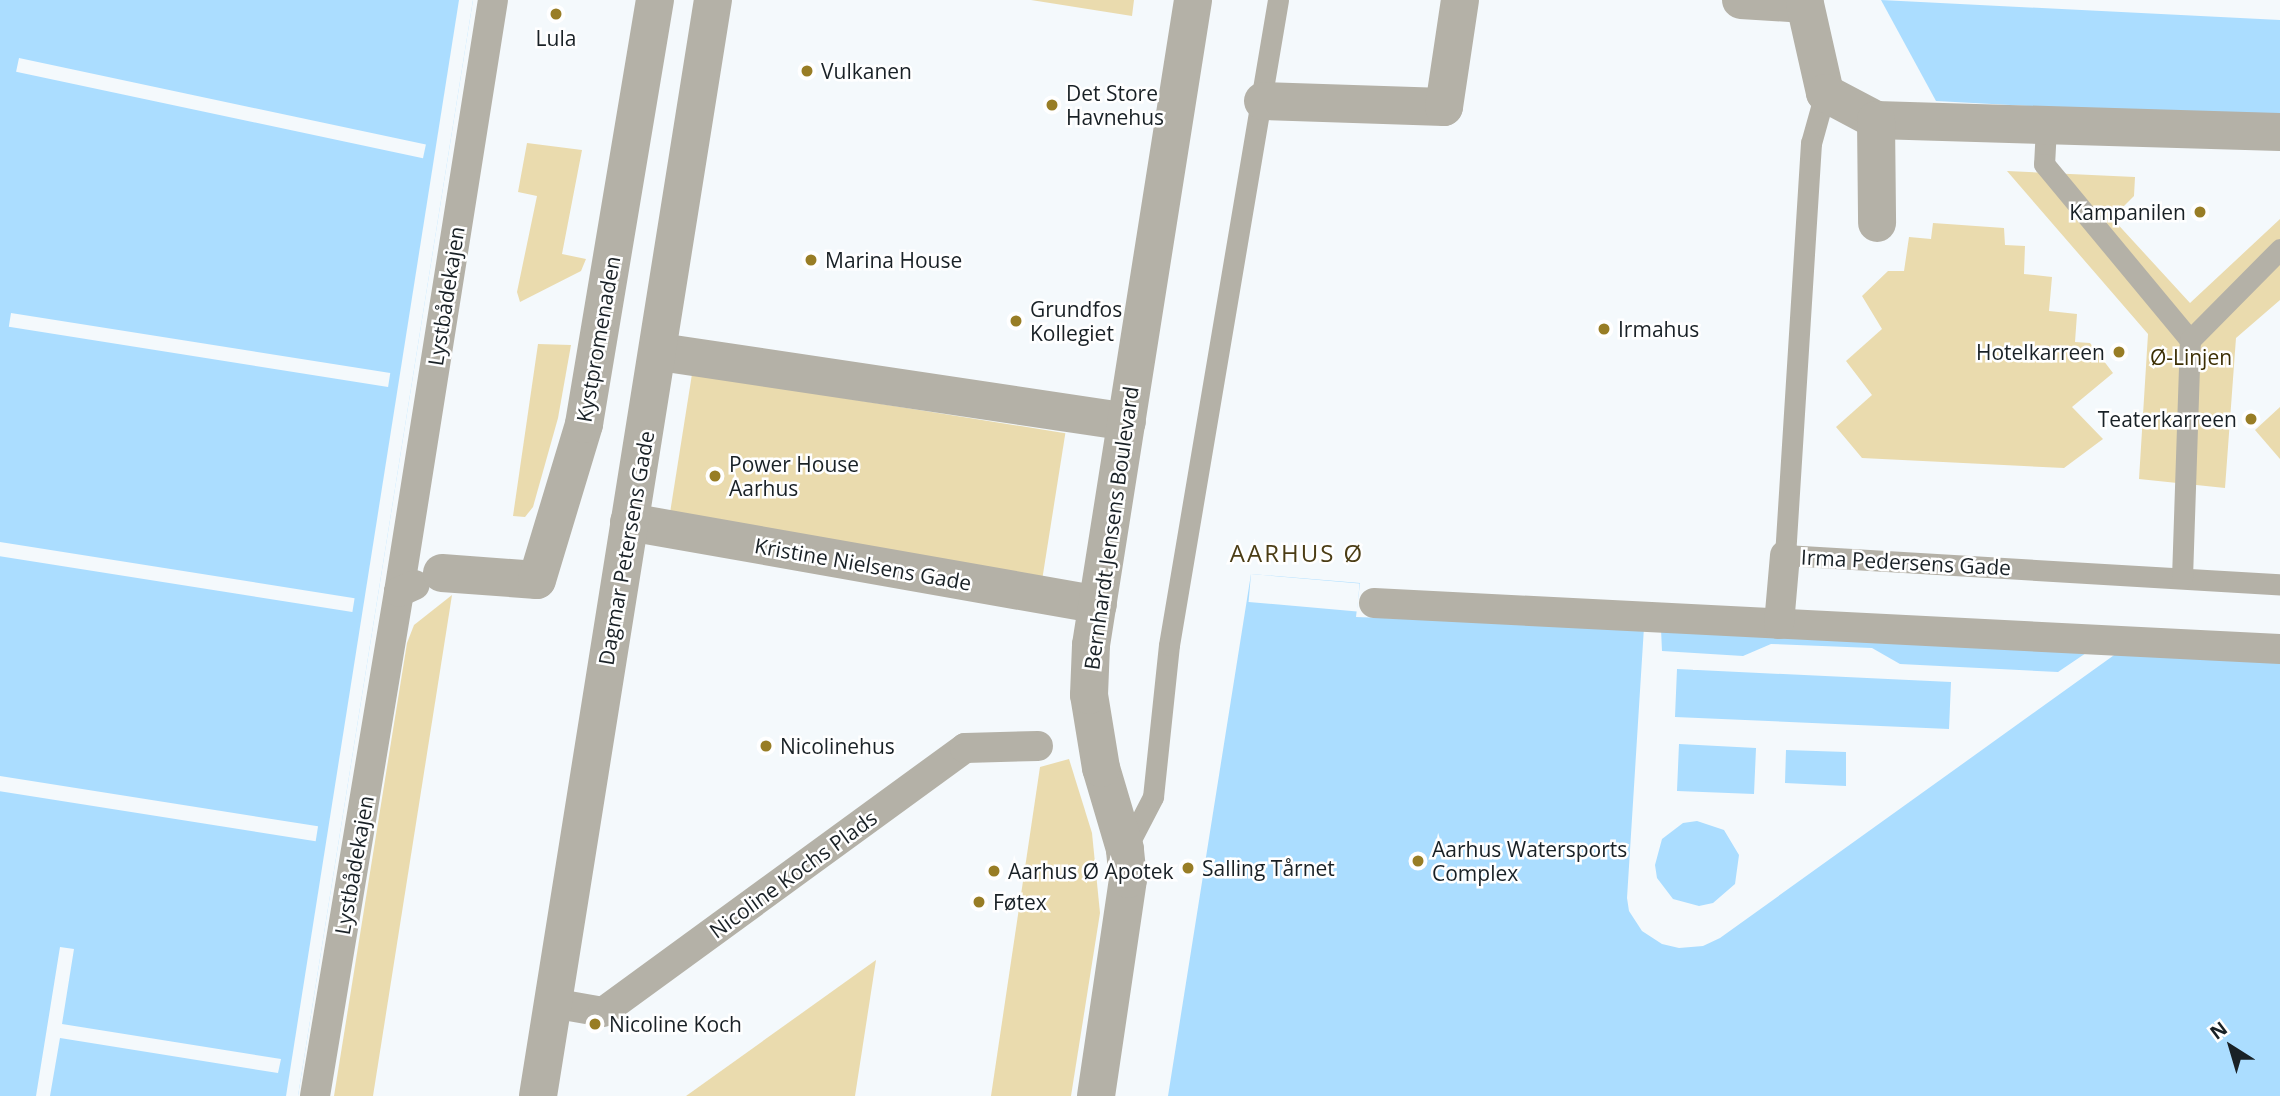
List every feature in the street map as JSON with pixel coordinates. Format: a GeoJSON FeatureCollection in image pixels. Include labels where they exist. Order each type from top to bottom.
{"type":"FeatureCollection","features":[{"type":"Feature","properties":{"kind":"street","name":"Lystbådekajen"},"geometry":{"type":"LineString","coordinates":[[315,1096],[399,592],[493,0]]}},
{"type":"Feature","properties":{"kind":"street","name":"Kystpromenaden"},"geometry":{"type":"LineString","coordinates":[[442,573],[537,580],[584,424],[655,0]]}},
{"type":"Feature","properties":{"kind":"street","name":"Dagmar Petersens Gade"},"geometry":{"type":"LineString","coordinates":[[537,1096],[629,522],[660,352],[713,0]]}},
{"type":"Feature","properties":{"kind":"street","name":"Bernhardt Jensens Boulevard"},"geometry":{"type":"LineString","coordinates":[[1097,1096],[1126,909],[1125,849],[1101,768],[1089,695],[1098,605],[1193,0]]}},
{"type":"Feature","properties":{"kind":"street"},"geometry":{"type":"LineString","coordinates":[[1264,102],[1444,107],[1460,0]]}},
{"type":"Feature","properties":{"kind":"street","name":"Irma Pedersens Gade"},"geometry":{"type":"LineString","coordinates":[[1741,0],[1805,4],[1825,93]]}},
{"type":"Feature","properties":{"kind":"street"},"geometry":{"type":"LineString","coordinates":[[1825,93],[1876,120],[2280,132]]}},
{"type":"Feature","properties":{"kind":"street"},"geometry":{"type":"LineString","coordinates":[[1876,120],[1877,223]]}},
{"type":"Feature","properties":{"kind":"street"},"geometry":{"type":"LineString","coordinates":[[660,352],[1127,422]]}},
{"type":"Feature","properties":{"kind":"street","name":"Kristine Nielsens Gade"},"geometry":{"type":"LineString","coordinates":[[629,522],[1098,605]]}},
{"type":"Feature","properties":{"kind":"street"},"geometry":{"type":"LineString","coordinates":[[1779,624],[1785,555]]}},
{"type":"Feature","properties":{"kind":"street"},"geometry":{"type":"LineString","coordinates":[[399,592],[442,573]]}},
{"type":"Feature","properties":{"kind":"street"},"geometry":{"type":"LineString","coordinates":[[1374,603],[2280,649]]}},
{"type":"Feature","properties":{"kind":"street","name":"Nicoline Kochs Plads"},"geometry":{"type":"LineString","coordinates":[[552,1003],[603,1012],[965,748],[1038,746]]}},
{"type":"Feature","properties":{"kind":"lane"},"geometry":{"type":"LineString","coordinates":[[1125,849],[1153,797],[1169,645],[1264,102],[1278,0]]}},
{"type":"Feature","properties":{"kind":"lane","name":"Irma Pedersens Gade"},"geometry":{"type":"LineString","coordinates":[[1825,93],[1811,143],[1785,555],[2280,584]]}},
{"type":"Feature","properties":{"kind":"lane"},"geometry":{"type":"LineString","coordinates":[[2046,127],[2045,164],[2190,340],[2182,578]]}},
{"type":"Feature","properties":{"kind":"lane"},"geometry":{"type":"LineString","coordinates":[[2190,340],[2280,249]]}},
{"type":"Feature","properties":{"kind":"green space"},"geometry":{"type":"Polygon","coordinates":[[[1031,0],[1134,0],[1132,16],[1031,0]]]}},
{"type":"Feature","properties":{"kind":"green space"},"geometry":{"type":"Polygon","coordinates":[[[527,143],[582,150],[562,254],[586,259],[581,271],[520,302],[517,292],[537,196],[518,192],[527,143]]]}},
{"type":"Feature","properties":{"kind":"green space","name":"Ø-Linjen"},"geometry":{"type":"Polygon","coordinates":[[[2007,171],[2135,177],[2134,196],[2112,218],[2190,303],[2280,219],[2280,300],[2236,338],[2225,488],[2139,479],[2148,334],[2007,171]]]}},
{"type":"Feature","properties":{"kind":"green space"},"geometry":{"type":"Polygon","coordinates":[[[1933,223],[2004,228],[2005,245],[2025,246],[2024,274],[2052,277],[2049,311],[2077,314],[2075,342],[2090,343],[2113,373],[2072,407],[2103,439],[2064,468],[1862,458],[1836,427],[1872,395],[1846,361],[1882,329],[1862,296],[1888,271],[1904,271],[1909,237],[1931,239],[1933,223]]]}},
{"type":"Feature","properties":{"kind":"green space"},"geometry":{"type":"Polygon","coordinates":[[[538,344],[571,345],[558,418],[533,507],[525,517],[513,516],[538,344]]]}},
{"type":"Feature","properties":{"kind":"green space"},"geometry":{"type":"Polygon","coordinates":[[[692,374],[1065,433],[1042,581],[669,522],[692,374]]]}},
{"type":"Feature","properties":{"kind":"green space"},"geometry":{"type":"Polygon","coordinates":[[[2280,407],[2280,459],[2255,430],[2280,407]]]}},
{"type":"Feature","properties":{"kind":"green space"},"geometry":{"type":"Polygon","coordinates":[[[452,595],[373,1096],[334,1096],[407,643],[414,625],[452,595]]]}},
{"type":"Feature","properties":{"kind":"green space"},"geometry":{"type":"Polygon","coordinates":[[[1069,759],[1092,833],[1100,913],[1071,1096],[991,1096],[1040,767],[1069,759]]]}},
{"type":"Feature","properties":{"kind":"green space"},"geometry":{"type":"Polygon","coordinates":[[[876,960],[855,1096],[686,1096],[876,960]]]}},
{"type":"Feature","properties":{"kind":"water"},"geometry":{"type":"Polygon","coordinates":[[[0,0],[473,0],[298,1096],[0,1096],[0,0]]]}},
{"type":"Feature","properties":{"kind":"water"},"geometry":{"type":"Polygon","coordinates":[[[1881,0],[2280,20],[2280,119],[1936,101],[1881,0]]]}},
{"type":"Feature","properties":{"kind":"water"},"geometry":{"type":"Polygon","coordinates":[[[1251,574],[1360,583],[1356,617],[1644,627],[2280,663],[2280,1096],[1168,1096],[1251,574]]]}},
{"type":"Feature","properties":{"kind":"pier"},"geometry":{"type":"Polygon","coordinates":[[[459,0],[473,0],[298,1096],[286,1096],[459,0]]]}},
{"type":"Feature","properties":{"kind":"pier"},"geometry":{"type":"Polygon","coordinates":[[[19,58],[426,144],[423,158],[16,72],[19,58]]]}},
{"type":"Feature","properties":{"kind":"pier"},"geometry":{"type":"Polygon","coordinates":[[[11,313],[390,373],[388,387],[9,327],[11,313]]]}},
{"type":"Feature","properties":{"kind":"pier"},"geometry":{"type":"Polygon","coordinates":[[[0,542],[355,598],[352,612],[0,556],[0,542]]]}},
{"type":"Feature","properties":{"kind":"pier"},"geometry":{"type":"Polygon","coordinates":[[[1251,574],[1360,583],[1357,611],[1249,602],[1251,574]]]}},
{"type":"Feature","properties":{"kind":"pier"},"geometry":{"type":"Polygon","coordinates":[[[1644,627],[1661,629],[1662,651],[1743,656],[1771,644],[1872,648],[1900,664],[2058,672],[2089,651],[2117,653],[1720,938],[1703,946],[1679,948],[1662,944],[1642,931],[1629,911],[1627,898],[1644,627]],[[1677,669],[1675,717],[1949,729],[1951,682],[1677,669]],[[1679,744],[1677,791],[1754,794],[1756,748],[1679,744]],[[1786,750],[1785,783],[1846,786],[1846,752],[1786,750]],[[1697,821],[1683,823],[1662,839],[1655,865],[1657,878],[1673,899],[1699,906],[1713,903],[1735,884],[1739,855],[1724,830],[1697,821]]]}},
{"type":"Feature","properties":{"kind":"pier"},"geometry":{"type":"Polygon","coordinates":[[[0,776],[318,826],[316,841],[0,791],[0,776]]]}},
{"type":"Feature","properties":{"kind":"pier"},"geometry":{"type":"Polygon","coordinates":[[[60,947],[74,949],[62,1024],[281,1059],[278,1073],[60,1038],[50,1096],[36,1096],[60,947]]]}},
{"type":"Feature","properties":{"kind":"place","name":"Lula"},"geometry":{"type":"Point","coordinates":[556,14]}},
{"type":"Feature","properties":{"kind":"place","name":"Vulkanen"},"geometry":{"type":"Point","coordinates":[807,71]}},
{"type":"Feature","properties":{"kind":"place","name":"Det Store Havnehus"},"geometry":{"type":"Point","coordinates":[1052,105]}},
{"type":"Feature","properties":{"kind":"place","name":"Kampanilen"},"geometry":{"type":"Point","coordinates":[2200,212]}},
{"type":"Feature","properties":{"kind":"place","name":"Marina House"},"geometry":{"type":"Point","coordinates":[811,260]}},
{"type":"Feature","properties":{"kind":"place","name":"Grundfos Kollegiet"},"geometry":{"type":"Point","coordinates":[1016,321]}},
{"type":"Feature","properties":{"kind":"place","name":"Irmahus"},"geometry":{"type":"Point","coordinates":[1604,329]}},
{"type":"Feature","properties":{"kind":"place","name":"Hotelkarreen"},"geometry":{"type":"Point","coordinates":[2119,352]}},
{"type":"Feature","properties":{"kind":"place","name":"Teaterkarreen"},"geometry":{"type":"Point","coordinates":[2251,419]}},
{"type":"Feature","properties":{"kind":"place","name":"Power House Aarhus"},"geometry":{"type":"Point","coordinates":[715,476]}},
{"type":"Feature","properties":{"kind":"place","name":"Nicolinehus"},"geometry":{"type":"Point","coordinates":[766,746]}},
{"type":"Feature","properties":{"kind":"place","name":"Aarhus Watersports Complex"},"geometry":{"type":"Point","coordinates":[1418,861]}},
{"type":"Feature","properties":{"kind":"place","name":"Salling Tårnet"},"geometry":{"type":"Point","coordinates":[1188,868]}},
{"type":"Feature","properties":{"kind":"place","name":"Aarhus Ø Apotek"},"geometry":{"type":"Point","coordinates":[994,871]}},
{"type":"Feature","properties":{"kind":"place","name":"Føtex"},"geometry":{"type":"Point","coordinates":[979,902]}},
{"type":"Feature","properties":{"kind":"place","name":"Nicoline Koch"},"geometry":{"type":"Point","coordinates":[595,1024]}},
{"type":"Feature","properties":{"kind":"district","name":"AARHUS Ø"},"geometry":{"type":"Point","coordinates":[1297,553]}}]}
